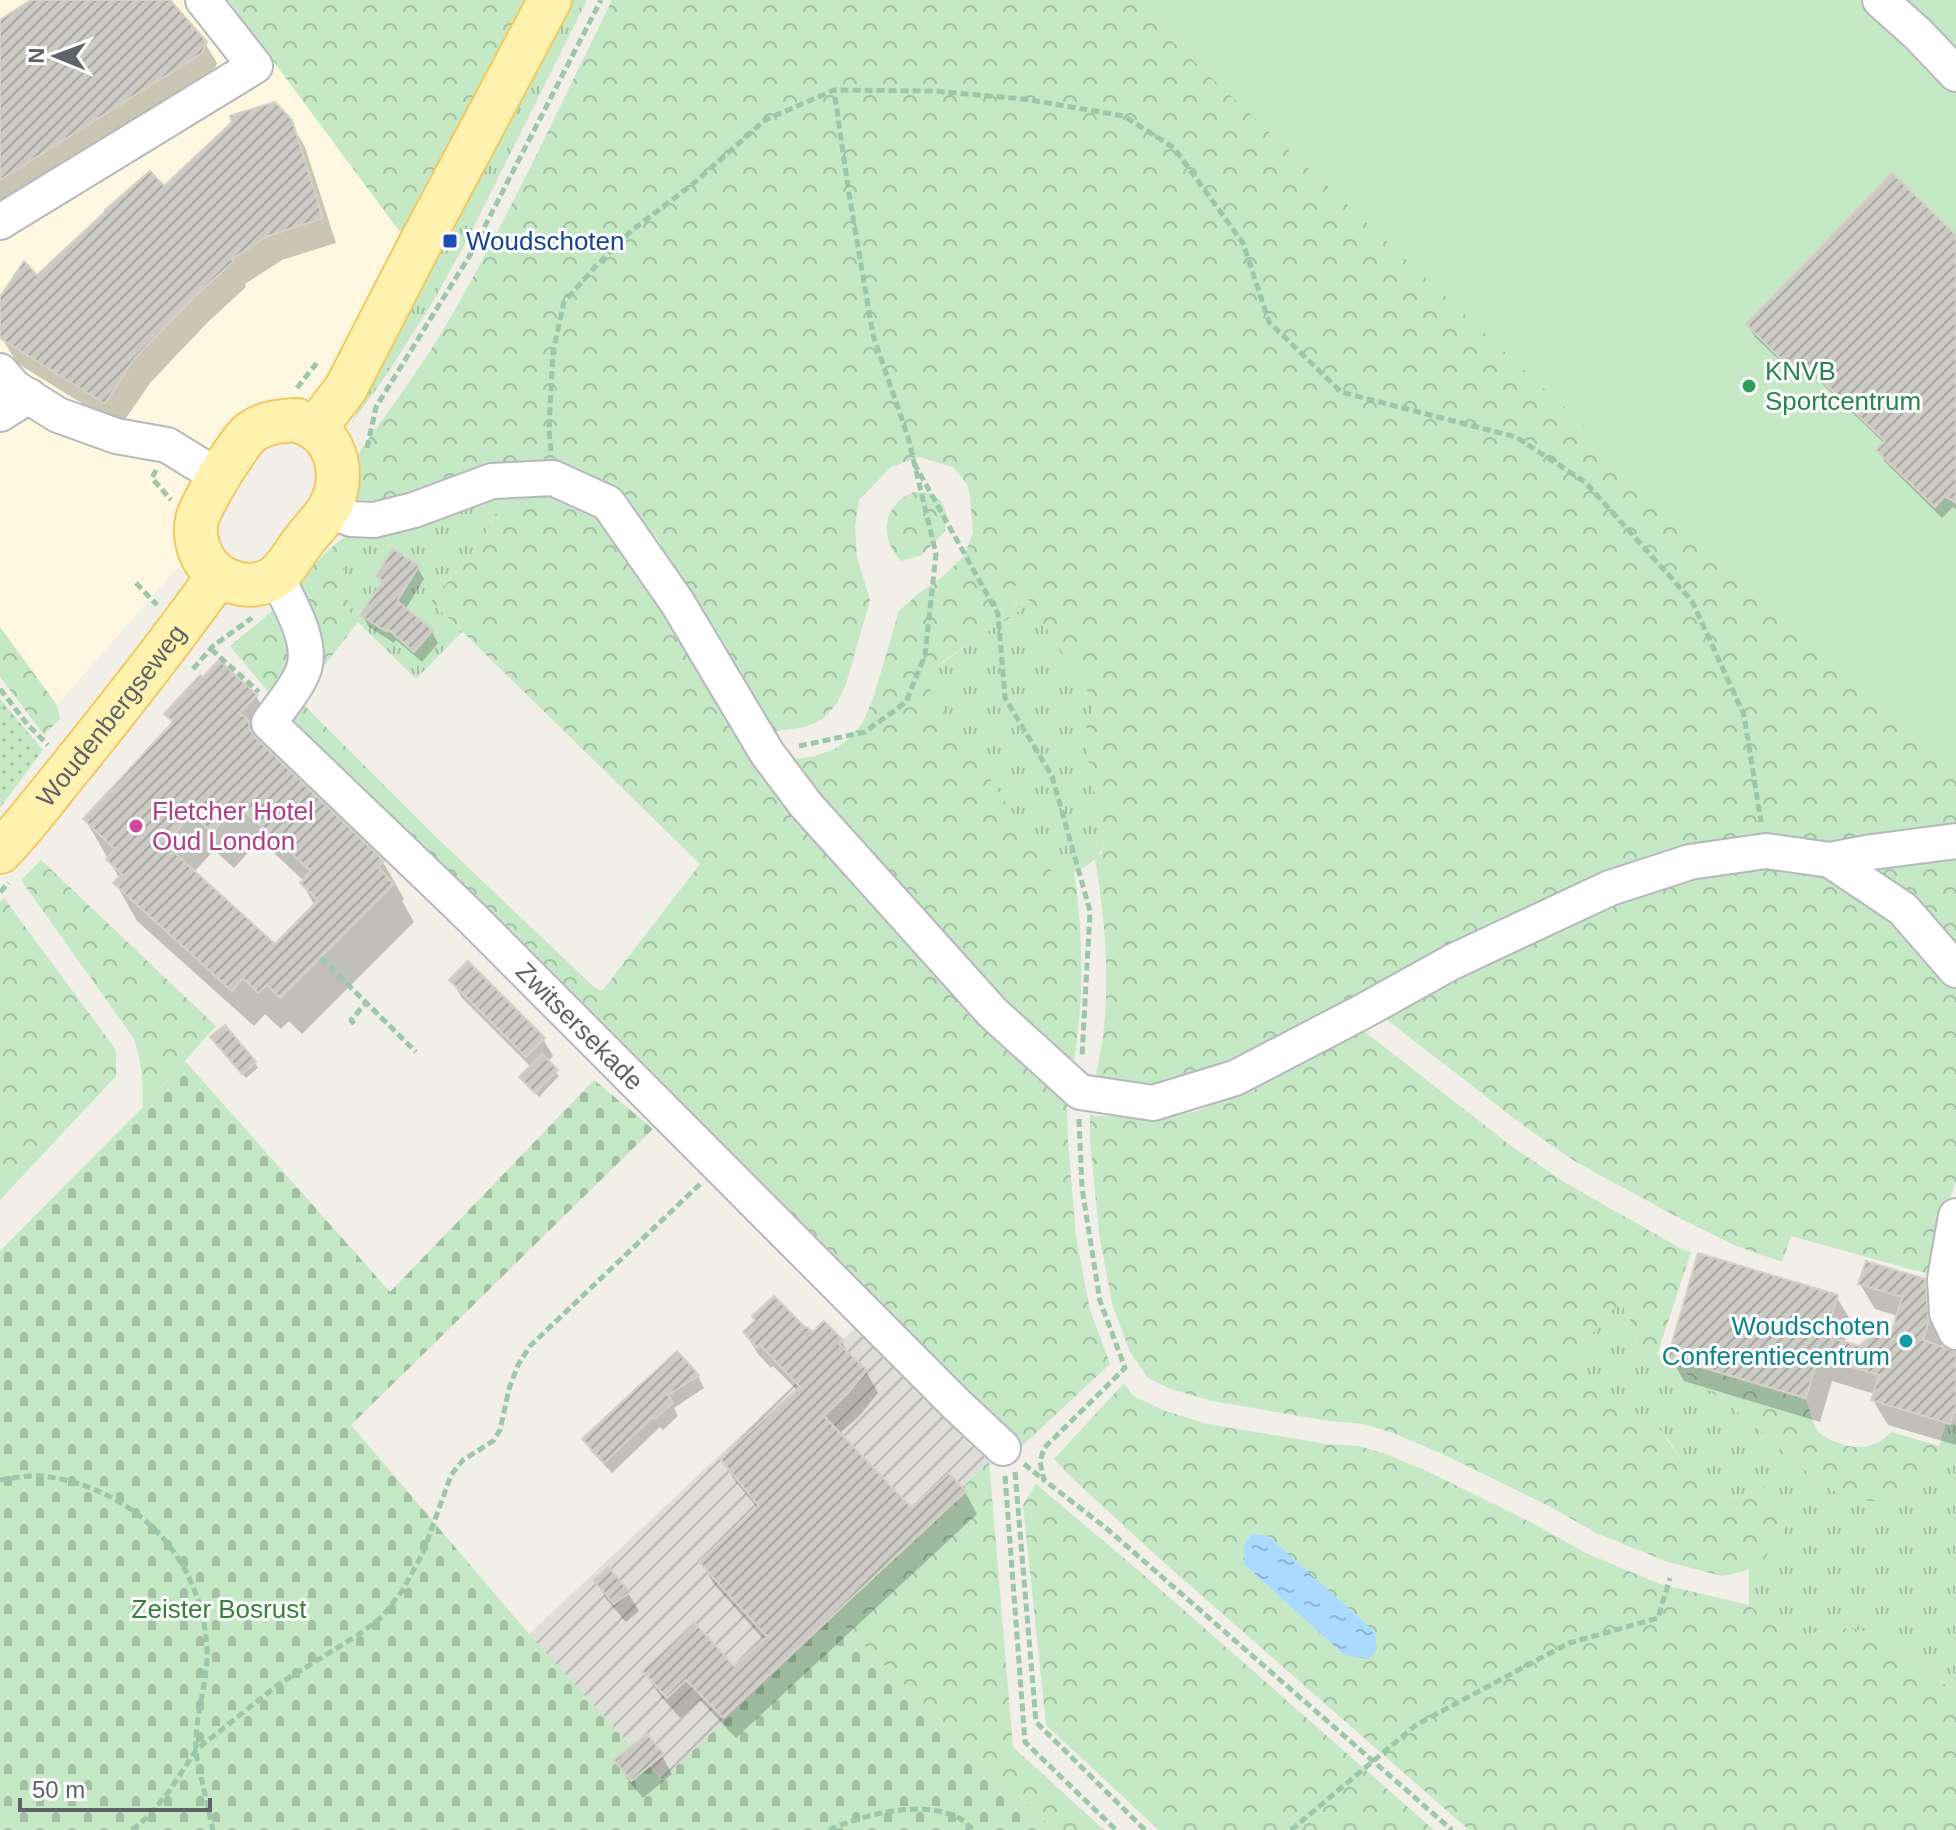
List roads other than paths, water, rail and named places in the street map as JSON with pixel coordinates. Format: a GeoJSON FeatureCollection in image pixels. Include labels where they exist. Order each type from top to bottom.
{"type":"FeatureCollection","features":[{"type":"Feature","properties":{"kind":"main road"},"geometry":{"type":"LineString","coordinates":[[315,429],[346,388],[550,0]]}},
{"type":"Feature","properties":{"kind":"main road"},"geometry":{"type":"LineString","coordinates":[[297,420],[315,429],[329,443],[336,456],[338,473],[335,493],[281,585],[243,584],[218,576],[203,558],[197,543],[195,523],[202,504],[247,434],[279,421],[297,420]]}},
{"type":"Feature","properties":{"kind":"main road","name":"Woudenbergseweg"},"geometry":{"type":"LineString","coordinates":[[0,852],[70,768],[218,576]]}},
{"type":"Feature","properties":{"kind":"street"},"geometry":{"type":"LineString","coordinates":[[0,222],[255,66],[203,0]]}},
{"type":"Feature","properties":{"kind":"street"},"geometry":{"type":"LineString","coordinates":[[1880,0],[1956,74]]}},
{"type":"Feature","properties":{"kind":"street"},"geometry":{"type":"LineString","coordinates":[[0,371],[15,388],[58,415],[116,436],[167,445],[219,477]]}},
{"type":"Feature","properties":{"kind":"street"},"geometry":{"type":"LineString","coordinates":[[0,414],[29,396]]}},
{"type":"Feature","properties":{"kind":"street"},"geometry":{"type":"LineString","coordinates":[[328,509],[351,519],[374,520],[414,510],[492,481],[553,478],[608,503],[677,602],[767,753],[806,805],[993,1013],[1080,1092],[1153,1103],[1235,1078],[1452,962],[1610,888],[1690,862],[1766,851],[1830,860],[1956,841]]}},
{"type":"Feature","properties":{"kind":"street","name":"Zwitsersekade"},"geometry":{"type":"LineString","coordinates":[[281,585],[299,619],[304,645],[303,674],[269,723],[469,915],[718,1167],[1008,1452]]}},
{"type":"Feature","properties":{"kind":"street"},"geometry":{"type":"LineString","coordinates":[[1830,860],[1903,909],[1956,970]]}},
{"type":"Feature","properties":{"kind":"street"},"geometry":{"type":"LineString","coordinates":[[1956,1216],[1945,1279],[1947,1313],[1956,1332]]}},
{"type":"Feature","properties":{"kind":"water"},"geometry":{"type":"Polygon","coordinates":[[[1253,1534],[1268,1536],[1375,1632],[1377,1649],[1369,1659],[1344,1655],[1244,1564],[1244,1544],[1253,1534]]]}},
{"type":"Feature","properties":{"kind":"place","name":"Woudschoten"},"geometry":{"type":"Point","coordinates":[450,241]}},
{"type":"Feature","properties":{"kind":"place","name":"KNVB Sportcentrum"},"geometry":{"type":"Point","coordinates":[1749,386]}},
{"type":"Feature","properties":{"kind":"place","name":"Fletcher Hotel Oud London"},"geometry":{"type":"Point","coordinates":[136,826]}},
{"type":"Feature","properties":{"kind":"place","name":"Woudschoten Conferentiecentrum"},"geometry":{"type":"Point","coordinates":[1906,1341]}},
{"type":"Feature","properties":{"kind":"park label","name":"Zeister Bosrust"},"geometry":{"type":"Point","coordinates":[219,1609]}}]}
